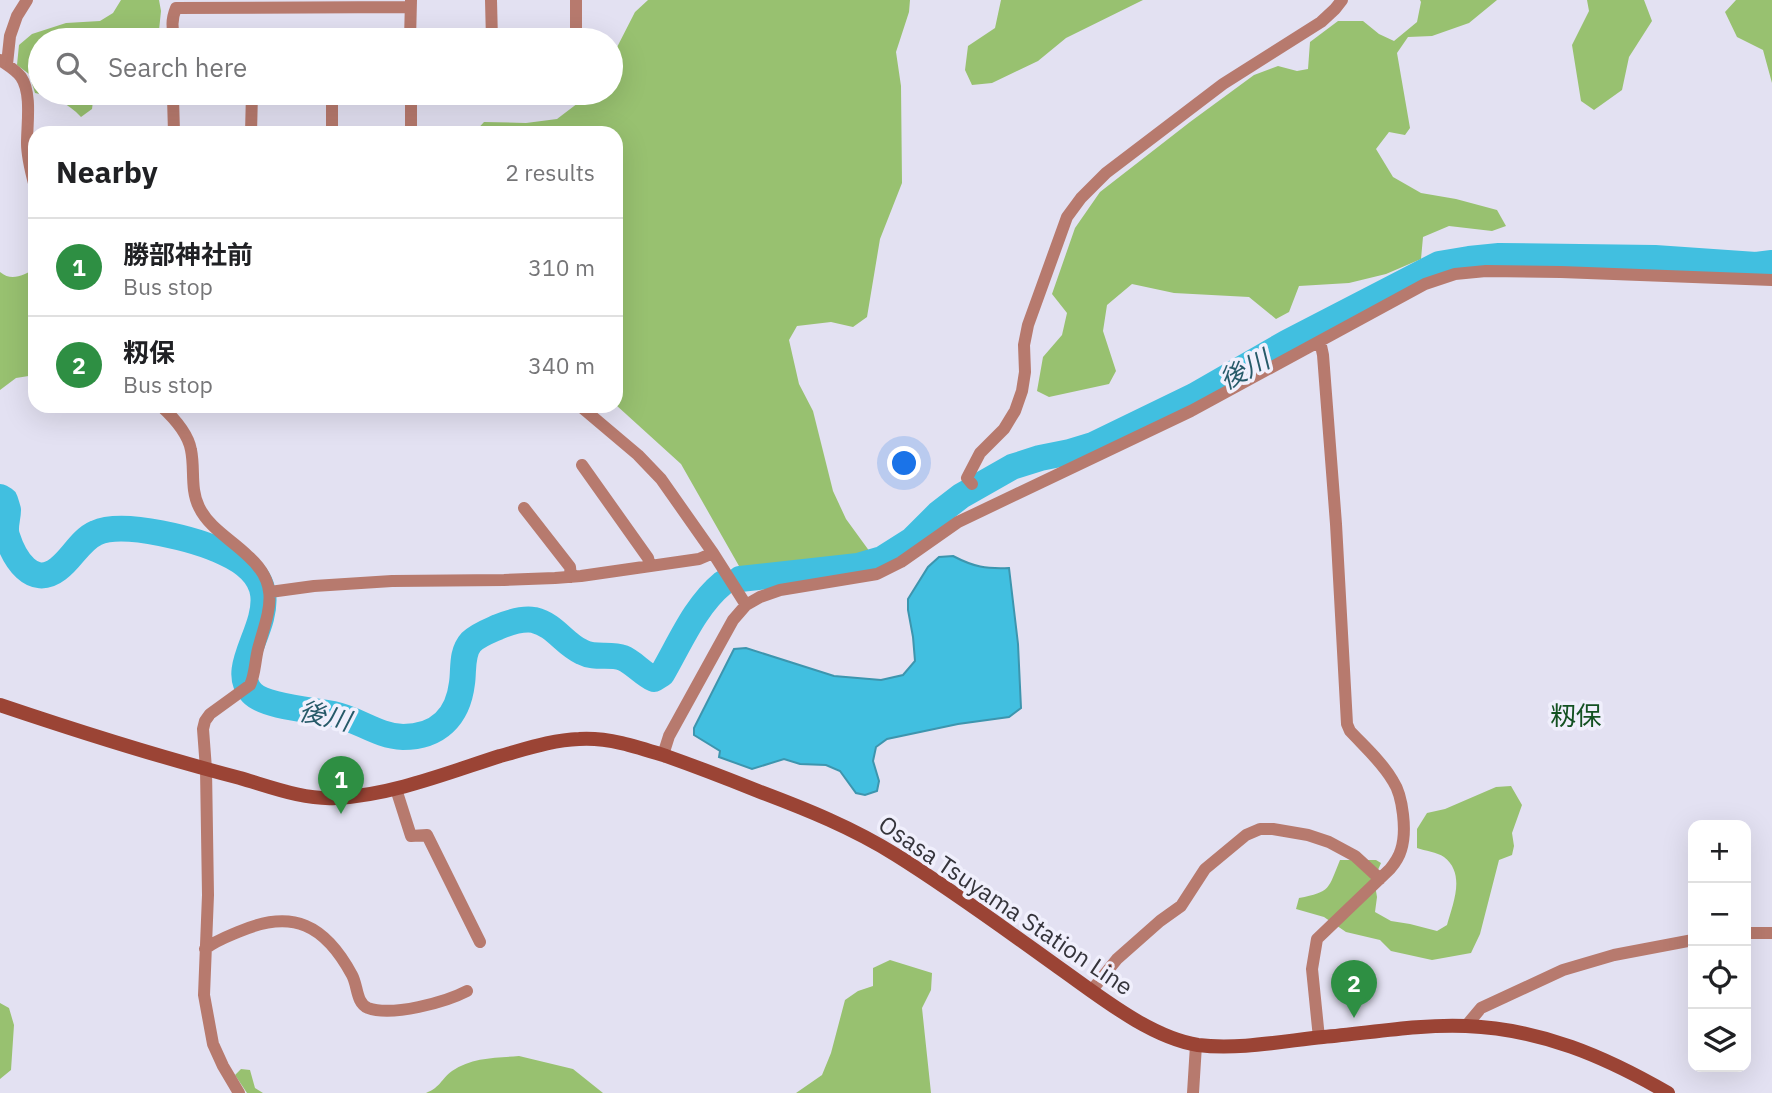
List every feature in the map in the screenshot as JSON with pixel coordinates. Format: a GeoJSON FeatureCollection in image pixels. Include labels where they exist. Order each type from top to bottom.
{"type":"FeatureCollection","features":[{"type":"Feature","properties":{"kind":"main road","name":"Osasa Tsuyama Station Line"},"geometry":{"type":"LineString","coordinates":[[0,705],[122,746],[311,797],[344,797],[396,789],[532,747],[580,739],[612,741],[663,755],[844,826],[892,852],[1132,1017],[1163,1034],[1196,1045],[1233,1046],[1428,1027],[1466,1026],[1521,1032],[1571,1046],[1618,1066],[1668,1093]]}},
{"type":"Feature","properties":{"kind":"street"},"geometry":{"type":"LineString","coordinates":[[27,0],[13,26],[3,62],[20,75],[25,84],[28,152]]}},
{"type":"Feature","properties":{"kind":"street"},"geometry":{"type":"LineString","coordinates":[[491,0],[492,28]]}},
{"type":"Feature","properties":{"kind":"street"},"geometry":{"type":"LineString","coordinates":[[576,0],[576,28]]}},
{"type":"Feature","properties":{"kind":"street"},"geometry":{"type":"LineString","coordinates":[[972,484],[967,478],[980,453],[1004,429],[1015,411],[1025,372],[1024,345],[1028,325],[1067,217],[1081,198],[1106,173],[1147,141],[1223,84],[1321,22],[1342,0]]}},
{"type":"Feature","properties":{"kind":"street"},"geometry":{"type":"LineString","coordinates":[[172,28],[176,8],[410,3],[410,28]]}},
{"type":"Feature","properties":{"kind":"street"},"geometry":{"type":"LineString","coordinates":[[173,105],[174,126]]}},
{"type":"Feature","properties":{"kind":"street"},"geometry":{"type":"LineString","coordinates":[[251,126],[252,105]]}},
{"type":"Feature","properties":{"kind":"street"},"geometry":{"type":"LineString","coordinates":[[332,105],[332,126]]}},
{"type":"Feature","properties":{"kind":"street"},"geometry":{"type":"LineString","coordinates":[[411,105],[411,126]]}},
{"type":"Feature","properties":{"kind":"street"},"geometry":{"type":"LineString","coordinates":[[663,755],[669,736],[733,620],[746,605],[780,590],[877,574],[901,562],[958,522],[1191,411],[1425,284],[1455,274],[1486,271],[1772,280]]}},
{"type":"Feature","properties":{"kind":"street"},"geometry":{"type":"LineString","coordinates":[[1320,341],[1329,433],[1347,724],[1395,783],[1404,820],[1402,847],[1398,859],[1380,880],[1317,939],[1312,969],[1320,1038]]}},
{"type":"Feature","properties":{"kind":"street"},"geometry":{"type":"LineString","coordinates":[[169,413],[187,439],[191,450],[194,497],[200,511],[224,536],[250,557],[263,573],[270,592],[268,616],[246,688],[210,714],[203,729],[208,895],[204,995],[213,1044],[239,1093]]}},
{"type":"Feature","properties":{"kind":"street"},"geometry":{"type":"LineString","coordinates":[[588,413],[638,455],[661,479],[746,605]]}},
{"type":"Feature","properties":{"kind":"street"},"geometry":{"type":"LineString","coordinates":[[582,465],[648,558],[650,566]]}},
{"type":"Feature","properties":{"kind":"street"},"geometry":{"type":"LineString","coordinates":[[524,508],[570,568],[571,577]]}},
{"type":"Feature","properties":{"kind":"street"},"geometry":{"type":"LineString","coordinates":[[270,592],[392,581],[571,577],[699,559],[713,553]]}},
{"type":"Feature","properties":{"kind":"street"},"geometry":{"type":"LineString","coordinates":[[396,789],[411,836],[427,835],[480,942]]}},
{"type":"Feature","properties":{"kind":"street"},"geometry":{"type":"LineString","coordinates":[[1092,990],[1117,959],[1160,920],[1181,906],[1205,869],[1246,835],[1273,829],[1329,842],[1355,856],[1380,880]]}},
{"type":"Feature","properties":{"kind":"street"},"geometry":{"type":"LineString","coordinates":[[205,949],[228,936],[266,922],[305,925],[321,933],[331,943],[353,977],[360,1001],[366,1007],[386,1011],[398,1010],[437,1003],[467,991]]}},
{"type":"Feature","properties":{"kind":"street"},"geometry":{"type":"LineString","coordinates":[[1751,933],[1772,933]]}},
{"type":"Feature","properties":{"kind":"street"},"geometry":{"type":"LineString","coordinates":[[1466,1026],[1481,1008],[1563,970],[1614,955],[1688,941]]}},
{"type":"Feature","properties":{"kind":"street"},"geometry":{"type":"LineString","coordinates":[[1193,1093],[1196,1045]]}},
{"type":"Feature","properties":{"kind":"green space"},"geometry":{"type":"Polygon","coordinates":[[[121,0],[159,0],[159,28],[51,28],[66,23],[100,21],[113,13],[121,0]]]}},
{"type":"Feature","properties":{"kind":"green space"},"geometry":{"type":"Polygon","coordinates":[[[648,0],[910,0],[909,12],[896,52],[901,86],[902,183],[880,239],[867,317],[853,327],[831,322],[797,326],[789,340],[799,384],[813,411],[833,491],[846,519],[870,552],[858,562],[756,572],[739,566],[681,464],[623,411],[623,126],[480,126],[484,122],[526,123],[557,119],[575,105],[623,105],[623,36],[635,12],[648,0]]]}},
{"type":"Feature","properties":{"kind":"green space"},"geometry":{"type":"Polygon","coordinates":[[[1001,0],[1143,0],[1066,38],[1038,61],[992,83],[972,85],[965,70],[968,46],[995,28],[1001,0]]]}},
{"type":"Feature","properties":{"kind":"green space"},"geometry":{"type":"Polygon","coordinates":[[[1420,0],[1497,0],[1469,23],[1432,36],[1408,37],[1397,53],[1410,128],[1405,135],[1389,132],[1376,149],[1393,177],[1421,193],[1497,210],[1506,226],[1492,231],[1449,226],[1423,237],[1421,259],[1386,274],[1349,283],[1299,286],[1289,312],[1276,319],[1249,297],[1174,293],[1132,284],[1107,305],[1103,331],[1116,371],[1109,384],[1049,397],[1037,391],[1043,357],[1062,335],[1067,313],[1052,294],[1075,228],[1100,192],[1254,75],[1278,66],[1297,71],[1308,69],[1310,42],[1338,21],[1363,21],[1379,34],[1394,41],[1417,22],[1420,0]]]}},
{"type":"Feature","properties":{"kind":"green space"},"geometry":{"type":"Polygon","coordinates":[[[1587,0],[1644,0],[1652,21],[1629,57],[1622,90],[1594,110],[1581,101],[1572,45],[1589,11],[1587,0]]]}},
{"type":"Feature","properties":{"kind":"green space"},"geometry":{"type":"Polygon","coordinates":[[[1736,0],[1772,0],[1772,83],[1763,50],[1737,37],[1725,12],[1736,0]]]}},
{"type":"Feature","properties":{"kind":"green space"},"geometry":{"type":"Polygon","coordinates":[[[28,37],[28,73],[17,65],[19,45],[28,37]]]}},
{"type":"Feature","properties":{"kind":"green space"},"geometry":{"type":"Polygon","coordinates":[[[66,105],[92,105],[92,109],[81,117],[66,105]]]}},
{"type":"Feature","properties":{"kind":"green space"},"geometry":{"type":"Polygon","coordinates":[[[0,272],[9,277],[28,272],[28,376],[16,378],[0,390],[0,272]]]}},
{"type":"Feature","properties":{"kind":"green space"},"geometry":{"type":"Polygon","coordinates":[[[1511,786],[1522,805],[1512,833],[1512,855],[1499,860],[1480,934],[1471,953],[1432,960],[1391,951],[1380,940],[1346,932],[1324,917],[1296,909],[1299,898],[1317,894],[1327,888],[1340,860],[1376,860],[1381,863],[1374,879],[1377,897],[1375,912],[1391,921],[1437,931],[1447,925],[1456,889],[1455,872],[1444,857],[1417,848],[1417,829],[1427,813],[1445,809],[1496,787],[1511,786]]]}},
{"type":"Feature","properties":{"kind":"green space"},"geometry":{"type":"Polygon","coordinates":[[[890,960],[932,973],[931,990],[922,1008],[931,1093],[796,1093],[822,1075],[831,1053],[845,1000],[858,991],[873,986],[873,968],[890,960]]]}},
{"type":"Feature","properties":{"kind":"green space"},"geometry":{"type":"Polygon","coordinates":[[[0,1003],[9,1008],[14,1025],[11,1070],[0,1079],[0,1003]]]}},
{"type":"Feature","properties":{"kind":"green space"},"geometry":{"type":"Polygon","coordinates":[[[519,1056],[573,1069],[603,1093],[426,1093],[460,1066],[484,1059],[519,1056]]]}},
{"type":"Feature","properties":{"kind":"green space"},"geometry":{"type":"Polygon","coordinates":[[[241,1069],[250,1070],[255,1088],[263,1093],[247,1093],[235,1075],[241,1069]]]}},
{"type":"Feature","properties":{"kind":"water"},"geometry":{"type":"Polygon","coordinates":[[[953,556],[980,566],[1009,568],[1018,644],[1021,708],[1009,717],[958,724],[887,739],[876,747],[873,761],[879,781],[877,791],[865,795],[856,793],[840,771],[826,765],[800,764],[784,759],[752,769],[719,757],[720,751],[694,735],[694,728],[734,649],[746,648],[834,676],[881,680],[903,675],[915,661],[908,599],[928,567],[939,557],[953,556]]]}},
{"type":"Feature","properties":{"kind":"waterway","name":"後川"},"geometry":{"type":"LineString","coordinates":[[740,579],[858,566],[882,559],[912,540],[961,496],[1012,467],[1093,445],[1194,396],[1288,342],[1439,264],[1499,256],[1655,258],[1756,265],[1772,263]]}},
{"type":"Feature","properties":{"kind":"waterway","name":"後川"},"geometry":{"type":"LineString","coordinates":[[0,497],[5,500],[8,510],[6,533],[14,553],[25,568],[40,575],[58,569],[90,536],[108,530],[161,533],[225,553],[250,569],[262,587],[263,606],[259,626],[246,663],[245,679],[252,693],[267,702],[342,716],[394,736],[415,736],[436,729],[444,723],[451,715],[460,695],[464,656],[468,646],[484,633],[516,621],[541,622],[582,652],[623,658],[654,679],[662,674],[696,614],[723,583]]}},
{"type":"Feature","properties":{"kind":"place","name":"勝部神社前"},"geometry":{"type":"Point","coordinates":[341,814]}},
{"type":"Feature","properties":{"kind":"place","name":"籾保"},"geometry":{"type":"Point","coordinates":[1354,1018]}},
{"type":"Feature","properties":{"kind":"district","name":"籾保"},"geometry":{"type":"Point","coordinates":[1576,715]}}]}
